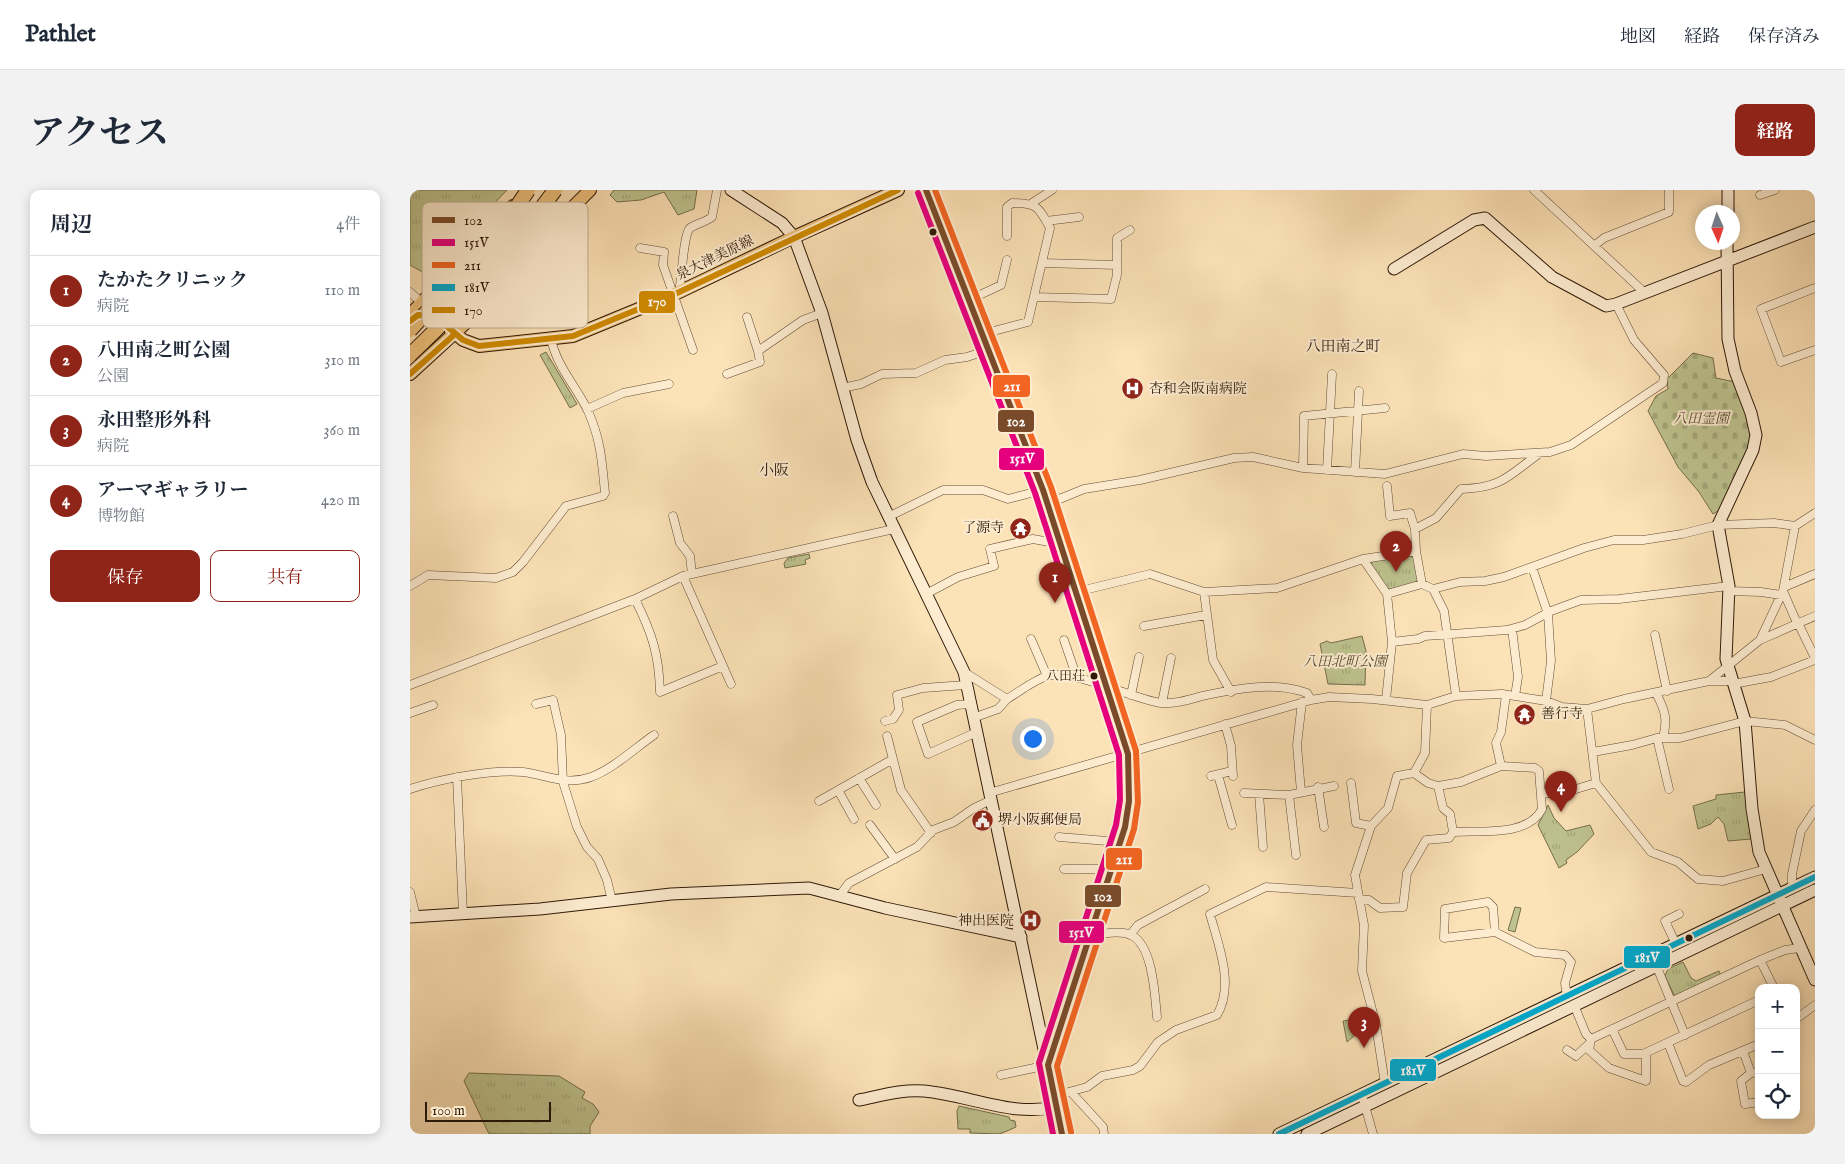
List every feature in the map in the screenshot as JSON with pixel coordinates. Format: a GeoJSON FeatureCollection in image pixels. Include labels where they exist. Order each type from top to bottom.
{"type":"FeatureCollection","features":[{"type":"Feature","properties":{"kind":"highway"},"geometry":{"type":"LineString","coordinates":[[522,202],[530,190]]}},
{"type":"Feature","properties":{"kind":"highway"},"geometry":{"type":"LineString","coordinates":[[546,202],[555,190]]}},
{"type":"Feature","properties":{"kind":"highway"},"geometry":{"type":"LineString","coordinates":[[410,330],[422,317]]}},
{"type":"Feature","properties":{"kind":"highway"},"geometry":{"type":"LineString","coordinates":[[410,355],[437,328]]}},
{"type":"Feature","properties":{"kind":"main road"},"geometry":{"type":"LineString","coordinates":[[518,202],[530,190]]}},
{"type":"Feature","properties":{"kind":"main road"},"geometry":{"type":"LineString","coordinates":[[578,202],[590,190]]}},
{"type":"Feature","properties":{"kind":"main road","name":"泉大津美原線"},"geometry":{"type":"LineString","coordinates":[[448,328],[463,340],[479,346],[573,336],[677,293],[898,190]]}},
{"type":"Feature","properties":{"kind":"main road"},"geometry":{"type":"LineString","coordinates":[[410,315],[422,303]]}},
{"type":"Feature","properties":{"kind":"main road","name":"泉大津美原線"},"geometry":{"type":"LineString","coordinates":[[410,321],[418,315],[422,315]]}},
{"type":"Feature","properties":{"kind":"main road"},"geometry":{"type":"LineString","coordinates":[[410,374],[461,328]]}},
{"type":"Feature","properties":{"kind":"street"},"geometry":{"type":"LineString","coordinates":[[677,293],[683,274],[685,240],[690,228],[712,217],[717,190]]}},
{"type":"Feature","properties":{"kind":"street"},"geometry":{"type":"LineString","coordinates":[[731,190],[782,223],[794,237],[822,313],[842,388],[872,482],[964,672],[1062,1134]]}},
{"type":"Feature","properties":{"kind":"street"},"geometry":{"type":"LineString","coordinates":[[926,190],[1045,495],[1128,754],[1129,801],[1125,827],[1048,1065]]}},
{"type":"Feature","properties":{"kind":"street"},"geometry":{"type":"LineString","coordinates":[[1007,236],[1007,208],[1012,203],[1032,203],[1052,190]]}},
{"type":"Feature","properties":{"kind":"street"},"geometry":{"type":"LineString","coordinates":[[1594,246],[1604,238],[1669,212],[1669,190]]}},
{"type":"Feature","properties":{"kind":"street"},"geometry":{"type":"LineString","coordinates":[[1728,190],[1728,205]]}},
{"type":"Feature","properties":{"kind":"street"},"geometry":{"type":"LineString","coordinates":[[1760,196],[1775,190]]}},
{"type":"Feature","properties":{"kind":"street"},"geometry":{"type":"LineString","coordinates":[[1538,191],[1645,293]]}},
{"type":"Feature","properties":{"kind":"street"},"geometry":{"type":"LineString","coordinates":[[982,334],[1028,322],[1050,228],[1038,207],[1032,203]]}},
{"type":"Feature","properties":{"kind":"street"},"geometry":{"type":"LineString","coordinates":[[1046,221],[1079,217]]}},
{"type":"Feature","properties":{"kind":"street"},"geometry":{"type":"LineString","coordinates":[[1394,269],[1474,220],[1485,218],[1552,277],[1606,306],[1616,304],[1815,227]]}},
{"type":"Feature","properties":{"kind":"street"},"geometry":{"type":"LineString","coordinates":[[1034,297],[1111,299],[1117,264],[1117,238],[1130,230]]}},
{"type":"Feature","properties":{"kind":"street"},"geometry":{"type":"LineString","coordinates":[[640,248],[664,252],[663,265],[677,293],[693,350]]}},
{"type":"Feature","properties":{"kind":"street"},"geometry":{"type":"LineString","coordinates":[[1727,250],[1728,339],[1735,371],[1751,414],[1756,435],[1753,450],[1718,524],[1729,589],[1726,659],[1745,721],[1756,836],[1779,901],[1815,980]]}},
{"type":"Feature","properties":{"kind":"street"},"geometry":{"type":"LineString","coordinates":[[969,300],[1001,285],[1007,260]]}},
{"type":"Feature","properties":{"kind":"street"},"geometry":{"type":"LineString","coordinates":[[1042,263],[1117,264]]}},
{"type":"Feature","properties":{"kind":"street"},"geometry":{"type":"LineString","coordinates":[[1815,288],[1761,309],[1782,362],[1815,350]]}},
{"type":"Feature","properties":{"kind":"street"},"geometry":{"type":"LineString","coordinates":[[410,292],[422,303]]}},
{"type":"Feature","properties":{"kind":"street"},"geometry":{"type":"LineString","coordinates":[[888,517],[943,490],[983,490],[1008,500],[1045,495],[1062,498],[1084,489],[1140,480],[1234,458],[1253,458],[1303,468],[1385,474],[1463,454],[1486,456],[1540,453],[1571,445],[1662,383],[1664,375],[1634,340],[1616,304]]}},
{"type":"Feature","properties":{"kind":"street"},"geometry":{"type":"LineString","coordinates":[[758,351],[803,320],[822,313]]}},
{"type":"Feature","properties":{"kind":"street"},"geometry":{"type":"LineString","coordinates":[[727,374],[760,362],[747,317]]}},
{"type":"Feature","properties":{"kind":"street"},"geometry":{"type":"LineString","coordinates":[[410,586],[428,575],[496,578],[513,572],[523,562],[566,506],[603,496],[605,493],[599,438],[587,409],[559,363],[551,339]]}},
{"type":"Feature","properties":{"kind":"street"},"geometry":{"type":"LineString","coordinates":[[842,388],[861,384],[882,374],[916,373],[945,360],[967,357],[988,350]]}},
{"type":"Feature","properties":{"kind":"street"},"geometry":{"type":"LineString","coordinates":[[1327,470],[1332,374]]}},
{"type":"Feature","properties":{"kind":"street"},"geometry":{"type":"LineString","coordinates":[[587,409],[623,393],[669,384]]}},
{"type":"Feature","properties":{"kind":"street"},"geometry":{"type":"LineString","coordinates":[[1354,472],[1359,391]]}},
{"type":"Feature","properties":{"kind":"street"},"geometry":{"type":"LineString","coordinates":[[1303,468],[1304,416],[1385,408]]}},
{"type":"Feature","properties":{"kind":"street"},"geometry":{"type":"LineString","coordinates":[[1416,529],[1436,518],[1461,489],[1482,489],[1496,485],[1540,453]]}},
{"type":"Feature","properties":{"kind":"street"},"geometry":{"type":"LineString","coordinates":[[1386,486],[1390,516],[1410,513],[1416,529],[1416,551],[1422,584]]}},
{"type":"Feature","properties":{"kind":"street"},"geometry":{"type":"LineString","coordinates":[[1388,594],[1422,584],[1433,589],[1460,582],[1485,581],[1504,577],[1584,548],[1614,540],[1643,540],[1682,534],[1718,524],[1774,523],[1795,526],[1815,513]]}},
{"type":"Feature","properties":{"kind":"street"},"geometry":{"type":"LineString","coordinates":[[673,516],[680,543],[690,556],[692,574]]}},
{"type":"Feature","properties":{"kind":"street"},"geometry":{"type":"LineString","coordinates":[[1760,640],[1783,591],[1795,526]]}},
{"type":"Feature","properties":{"kind":"street"},"geometry":{"type":"LineString","coordinates":[[410,685],[634,599],[683,576],[894,529]]}},
{"type":"Feature","properties":{"kind":"street"},"geometry":{"type":"LineString","coordinates":[[926,594],[958,577],[994,566],[990,549],[1032,540],[1060,544]]}},
{"type":"Feature","properties":{"kind":"street"},"geometry":{"type":"LineString","coordinates":[[1076,592],[1150,574],[1204,592],[1277,588],[1363,559],[1416,551]]}},
{"type":"Feature","properties":{"kind":"street"},"geometry":{"type":"LineString","coordinates":[[1363,559],[1388,594],[1392,642],[1386,700]]}},
{"type":"Feature","properties":{"kind":"street"},"geometry":{"type":"LineString","coordinates":[[1532,567],[1548,614],[1552,661],[1546,701]]}},
{"type":"Feature","properties":{"kind":"street"},"geometry":{"type":"LineString","coordinates":[[1392,642],[1418,639],[1425,636],[1512,629],[1581,600],[1619,599],[1729,589],[1761,592],[1783,591],[1815,574]]}},
{"type":"Feature","properties":{"kind":"street"},"geometry":{"type":"LineString","coordinates":[[683,576],[731,684]]}},
{"type":"Feature","properties":{"kind":"street"},"geometry":{"type":"LineString","coordinates":[[1433,589],[1444,611],[1456,696]]}},
{"type":"Feature","properties":{"kind":"street"},"geometry":{"type":"LineString","coordinates":[[840,895],[850,883],[917,847],[931,833],[990,796],[1302,702],[1329,697],[1386,700],[1427,705],[1456,696],[1506,695],[1546,701],[1562,707],[1587,710],[1709,681],[1733,683],[1771,677],[1815,659],[1783,591]]}},
{"type":"Feature","properties":{"kind":"street"},"geometry":{"type":"LineString","coordinates":[[1204,592],[1213,660],[1231,692]]}},
{"type":"Feature","properties":{"kind":"street"},"geometry":{"type":"LineString","coordinates":[[634,599],[656,646],[659,661],[660,692],[723,666]]}},
{"type":"Feature","properties":{"kind":"street"},"geometry":{"type":"LineString","coordinates":[[1144,626],[1206,615]]}},
{"type":"Feature","properties":{"kind":"street"},"geometry":{"type":"LineString","coordinates":[[1709,681],[1760,640],[1815,616]]}},
{"type":"Feature","properties":{"kind":"street"},"geometry":{"type":"LineString","coordinates":[[1512,629],[1518,677],[1515,696]]}},
{"type":"Feature","properties":{"kind":"street"},"geometry":{"type":"LineString","coordinates":[[1655,636],[1667,691]]}},
{"type":"Feature","properties":{"kind":"street"},"geometry":{"type":"LineString","coordinates":[[1032,639],[1047,676]]}},
{"type":"Feature","properties":{"kind":"street"},"geometry":{"type":"LineString","coordinates":[[1064,640],[1077,678]]}},
{"type":"Feature","properties":{"kind":"street"},"geometry":{"type":"LineString","coordinates":[[1131,695],[1139,656]]}},
{"type":"Feature","properties":{"kind":"street"},"geometry":{"type":"LineString","coordinates":[[1162,703],[1171,658]]}},
{"type":"Feature","properties":{"kind":"street"},"geometry":{"type":"LineString","coordinates":[[964,672],[1008,699]]}},
{"type":"Feature","properties":{"kind":"street"},"geometry":{"type":"LineString","coordinates":[[974,718],[998,709],[1008,699],[1047,676],[1077,678],[1162,703],[1180,702],[1271,686],[1300,690],[1307,693],[1311,700]]}},
{"type":"Feature","properties":{"kind":"street"},"geometry":{"type":"LineString","coordinates":[[885,721],[893,719],[899,710],[897,696],[923,688],[966,684]]}},
{"type":"Feature","properties":{"kind":"street"},"geometry":{"type":"LineString","coordinates":[[1656,693],[1665,711],[1667,723],[1660,738],[1670,789]]}},
{"type":"Feature","properties":{"kind":"street"},"geometry":{"type":"LineString","coordinates":[[1501,766],[1496,743],[1501,732],[1506,695]]}},
{"type":"Feature","properties":{"kind":"street"},"geometry":{"type":"LineString","coordinates":[[536,704],[554,700],[561,735],[563,782],[577,827],[587,847],[598,859],[612,901]]}},
{"type":"Feature","properties":{"kind":"street"},"geometry":{"type":"LineString","coordinates":[[1301,792],[1297,746],[1302,702]]}},
{"type":"Feature","properties":{"kind":"street"},"geometry":{"type":"LineString","coordinates":[[970,704],[957,705],[917,722],[928,754],[976,732]]}},
{"type":"Feature","properties":{"kind":"street"},"geometry":{"type":"LineString","coordinates":[[410,713],[433,705]]}},
{"type":"Feature","properties":{"kind":"street"},"geometry":{"type":"LineString","coordinates":[[1414,773],[1425,754],[1427,705]]}},
{"type":"Feature","properties":{"kind":"street"},"geometry":{"type":"LineString","coordinates":[[1587,710],[1596,783],[1651,852],[1678,862],[1698,879],[1723,881],[1766,868]]}},
{"type":"Feature","properties":{"kind":"street"},"geometry":{"type":"LineString","coordinates":[[1593,752],[1660,738],[1680,738],[1745,721],[1785,725],[1815,740]]}},
{"type":"Feature","properties":{"kind":"street"},"geometry":{"type":"LineString","coordinates":[[1225,724],[1231,746],[1233,774],[1215,776],[1232,825]]}},
{"type":"Feature","properties":{"kind":"street"},"geometry":{"type":"LineString","coordinates":[[410,789],[457,777],[523,772],[563,782],[591,777],[654,735]]}},
{"type":"Feature","properties":{"kind":"street"},"geometry":{"type":"LineString","coordinates":[[887,736],[901,790],[931,833]]}},
{"type":"Feature","properties":{"kind":"street"},"geometry":{"type":"LineString","coordinates":[[819,801],[893,759]]}},
{"type":"Feature","properties":{"kind":"street"},"geometry":{"type":"LineString","coordinates":[[1384,1084],[1376,1025],[1362,971],[1364,925],[1355,875],[1371,826],[1388,808],[1397,776],[1414,773],[1428,783],[1438,786],[1461,782],[1501,766],[1535,768],[1539,771],[1542,809],[1536,819],[1526,826],[1503,830],[1453,832]]}},
{"type":"Feature","properties":{"kind":"street"},"geometry":{"type":"LineString","coordinates":[[457,777],[463,914]]}},
{"type":"Feature","properties":{"kind":"street"},"geometry":{"type":"LineString","coordinates":[[859,778],[876,805]]}},
{"type":"Feature","properties":{"kind":"street"},"geometry":{"type":"LineString","coordinates":[[1352,783],[1356,823],[1371,826]]}},
{"type":"Feature","properties":{"kind":"street"},"geometry":{"type":"LineString","coordinates":[[1542,794],[1576,789],[1596,783]]}},
{"type":"Feature","properties":{"kind":"street"},"geometry":{"type":"LineString","coordinates":[[1244,793],[1289,795],[1334,786]]}},
{"type":"Feature","properties":{"kind":"street"},"geometry":{"type":"LineString","coordinates":[[859,1100],[898,1092],[922,1091],[1013,1109],[1056,1101],[1071,1092],[1087,1087],[1102,1076],[1133,1070],[1140,1066],[1158,1042],[1176,1030],[1217,1015],[1224,997],[1224,965],[1210,914],[1266,887],[1359,896],[1380,908],[1403,907],[1408,873],[1426,840],[1449,838],[1453,832],[1450,814],[1443,808],[1438,786]]}},
{"type":"Feature","properties":{"kind":"street"},"geometry":{"type":"LineString","coordinates":[[1318,788],[1324,828]]}},
{"type":"Feature","properties":{"kind":"street"},"geometry":{"type":"LineString","coordinates":[[838,790],[854,819]]}},
{"type":"Feature","properties":{"kind":"street"},"geometry":{"type":"LineString","coordinates":[[1259,794],[1263,847]]}},
{"type":"Feature","properties":{"kind":"street"},"geometry":{"type":"LineString","coordinates":[[1289,795],[1296,855]]}},
{"type":"Feature","properties":{"kind":"street"},"geometry":{"type":"LineString","coordinates":[[1792,888],[1792,874],[1801,831],[1815,810]]}},
{"type":"Feature","properties":{"kind":"street"},"geometry":{"type":"LineString","coordinates":[[870,825],[895,859]]}},
{"type":"Feature","properties":{"kind":"street"},"geometry":{"type":"LineString","coordinates":[[1060,837],[1119,842]]}},
{"type":"Feature","properties":{"kind":"street"},"geometry":{"type":"LineString","coordinates":[[1064,869],[1110,869]]}},
{"type":"Feature","properties":{"kind":"street"},"geometry":{"type":"LineString","coordinates":[[1307,1134],[1364,1100],[1384,1084],[1656,965],[1779,901],[1792,888],[1815,877]]}},
{"type":"Feature","properties":{"kind":"street"},"geometry":{"type":"LineString","coordinates":[[410,892],[413,917],[612,901],[671,894],[809,888],[885,908],[1020,938]]}},
{"type":"Feature","properties":{"kind":"street"},"geometry":{"type":"LineString","coordinates":[[1130,935],[1145,921],[1205,889]]}},
{"type":"Feature","properties":{"kind":"street"},"geometry":{"type":"LineString","coordinates":[[1279,1134],[1364,1100],[1571,1001],[1676,944],[1779,901],[1815,890]]}},
{"type":"Feature","properties":{"kind":"street"},"geometry":{"type":"LineString","coordinates":[[1495,932],[1493,907],[1488,902],[1445,909],[1444,938],[1495,932],[1535,952],[1565,955],[1571,962],[1565,983],[1571,1001],[1590,1041],[1590,1050],[1609,1068],[1646,1081],[1646,1053]]}},
{"type":"Feature","properties":{"kind":"street"},"geometry":{"type":"LineString","coordinates":[[1676,944],[1665,921],[1679,914]]}},
{"type":"Feature","properties":{"kind":"street"},"geometry":{"type":"LineString","coordinates":[[1089,937],[1101,934],[1130,935],[1142,945],[1149,963],[1157,1017]]}},
{"type":"Feature","properties":{"kind":"street"},"geometry":{"type":"LineString","coordinates":[[1567,1050],[1576,1056],[1590,1041],[1612,1029],[1760,960],[1785,950],[1799,948]]}},
{"type":"Feature","properties":{"kind":"street"},"geometry":{"type":"LineString","coordinates":[[1760,960],[1772,984]]}},
{"type":"Feature","properties":{"kind":"street"},"geometry":{"type":"LineString","coordinates":[[1656,965],[1685,1035]]}},
{"type":"Feature","properties":{"kind":"street"},"geometry":{"type":"LineString","coordinates":[[1612,1029],[1624,1054],[1646,1053],[1755,1002]]}},
{"type":"Feature","properties":{"kind":"street"},"geometry":{"type":"LineString","coordinates":[[1800,1016],[1815,1006]]}},
{"type":"Feature","properties":{"kind":"street"},"geometry":{"type":"LineString","coordinates":[[1668,1043],[1683,1080],[1686,1082],[1709,1065],[1755,1046]]}},
{"type":"Feature","properties":{"kind":"street"},"geometry":{"type":"LineString","coordinates":[[1742,1051],[1755,1073],[1742,1081],[1745,1104],[1755,1103]]}},
{"type":"Feature","properties":{"kind":"street"},"geometry":{"type":"LineString","coordinates":[[1001,1075],[1048,1065]]}},
{"type":"Feature","properties":{"kind":"street"},"geometry":{"type":"LineString","coordinates":[[1071,1092],[1103,1127],[1104,1134]]}},
{"type":"Feature","properties":{"kind":"street"},"geometry":{"type":"LineString","coordinates":[[1364,1100],[1373,1134]]}},
{"type":"Feature","properties":{"kind":"green space"},"geometry":{"type":"Polygon","coordinates":[[[410,190],[507,190],[495,202],[422,202],[422,272],[410,265],[410,190]]]}},
{"type":"Feature","properties":{"kind":"green space"},"geometry":{"type":"Polygon","coordinates":[[[614,190],[697,190],[694,209],[678,215],[664,192],[641,200],[617,202],[610,195],[614,190]]]}},
{"type":"Feature","properties":{"kind":"green space"},"geometry":{"type":"Polygon","coordinates":[[[546,352],[577,404],[570,408],[540,355],[546,352]]]}},
{"type":"Feature","properties":{"kind":"green space","name":"八田霊園"},"geometry":{"type":"Polygon","coordinates":[[[1693,353],[1713,358],[1716,378],[1735,382],[1750,433],[1746,458],[1721,509],[1713,514],[1699,492],[1678,467],[1648,411],[1656,396],[1668,389],[1667,379],[1693,353]]]}},
{"type":"Feature","properties":{"kind":"green space"},"geometry":{"type":"Polygon","coordinates":[[[809,554],[810,558],[805,560],[806,564],[785,568],[784,563],[788,558],[809,554]]]}},
{"type":"Feature","properties":{"kind":"green space"},"geometry":{"type":"Polygon","coordinates":[[[1411,556],[1414,558],[1419,580],[1417,583],[1391,590],[1387,588],[1371,565],[1373,560],[1411,556]]]}},
{"type":"Feature","properties":{"kind":"green space","name":"八田北町公園"},"geometry":{"type":"Polygon","coordinates":[[[1362,636],[1366,651],[1365,685],[1328,684],[1320,644],[1327,641],[1331,643],[1362,636]]]}},
{"type":"Feature","properties":{"kind":"green space"},"geometry":{"type":"Polygon","coordinates":[[[1745,792],[1751,839],[1728,841],[1724,824],[1718,817],[1711,824],[1698,829],[1693,806],[1716,799],[1716,795],[1745,792]]]}},
{"type":"Feature","properties":{"kind":"green space"},"geometry":{"type":"Polygon","coordinates":[[[1548,805],[1554,818],[1566,831],[1590,825],[1594,834],[1577,852],[1566,860],[1567,863],[1559,868],[1538,825],[1548,805]]]}},
{"type":"Feature","properties":{"kind":"green space"},"geometry":{"type":"Polygon","coordinates":[[[1515,907],[1521,908],[1515,932],[1508,930],[1515,907]]]}},
{"type":"Feature","properties":{"kind":"green space"},"geometry":{"type":"Polygon","coordinates":[[[1683,962],[1691,978],[1696,981],[1719,971],[1721,976],[1677,996],[1674,995],[1665,976],[1668,969],[1683,962]]]}},
{"type":"Feature","properties":{"kind":"green space"},"geometry":{"type":"Polygon","coordinates":[[[1369,1016],[1370,1022],[1347,1042],[1343,1021],[1369,1016]]]}},
{"type":"Feature","properties":{"kind":"green space"},"geometry":{"type":"Polygon","coordinates":[[[469,1073],[559,1076],[585,1092],[582,1098],[593,1104],[599,1112],[590,1126],[590,1134],[489,1134],[464,1081],[469,1073]]]}},
{"type":"Feature","properties":{"kind":"green space"},"geometry":{"type":"Polygon","coordinates":[[[959,1106],[1009,1117],[1010,1120],[1015,1121],[1016,1127],[1000,1134],[970,1133],[970,1129],[958,1129],[957,1111],[959,1106]]]}},
{"type":"Feature","properties":{"kind":"transit line","name":"170"},"geometry":{"type":"LineString","coordinates":[[449,328],[463,340],[479,346],[573,336],[675,294],[898,190]]}},
{"type":"Feature","properties":{"kind":"transit line","name":"102"},"geometry":{"type":"LineString","coordinates":[[926,190],[1043,490],[1128,754],[1129,801],[1125,827],[1048,1065],[1062,1134]]}},
{"type":"Feature","properties":{"kind":"transit line","name":"211"},"geometry":{"type":"LineString","coordinates":[[935,190],[1051,487],[1136,751],[1138,802],[1134,829],[1057,1066],[1071,1132]]}},
{"type":"Feature","properties":{"kind":"transit line","name":"151V"},"geometry":{"type":"LineString","coordinates":[[918,193],[1035,493],[1119,755],[1120,800],[1116,825],[1039,1063],[1053,1134]]}},
{"type":"Feature","properties":{"kind":"transit line","name":"170"},"geometry":{"type":"LineString","coordinates":[[410,321],[418,315],[422,315]]}},
{"type":"Feature","properties":{"kind":"transit line","name":"170"},"geometry":{"type":"LineString","coordinates":[[410,374],[455,334]]}},
{"type":"Feature","properties":{"kind":"transit line","name":"181V"},"geometry":{"type":"LineString","coordinates":[[1279,1134],[1815,877]]}},
{"type":"Feature","properties":{"kind":"place","name":"杏和会阪南病院"},"geometry":{"type":"Point","coordinates":[1133,389]}},
{"type":"Feature","properties":{"kind":"place","name":"了源寺"},"geometry":{"type":"Point","coordinates":[1020,528]}},
{"type":"Feature","properties":{"kind":"place","name":"八田南之町公園"},"geometry":{"type":"Point","coordinates":[1396,572]}},
{"type":"Feature","properties":{"kind":"place","name":"たかたクリニック"},"geometry":{"type":"Point","coordinates":[1055,603]}},
{"type":"Feature","properties":{"kind":"place","name":"八田荘"},"geometry":{"type":"Point","coordinates":[1094,676]}},
{"type":"Feature","properties":{"kind":"place","name":"善行寺"},"geometry":{"type":"Point","coordinates":[1525,714]}},
{"type":"Feature","properties":{"kind":"place","name":"アーマギャラリー"},"geometry":{"type":"Point","coordinates":[1561,812]}},
{"type":"Feature","properties":{"kind":"place","name":"堺小阪郵便局"},"geometry":{"type":"Point","coordinates":[982,820]}},
{"type":"Feature","properties":{"kind":"place","name":"神出医院"},"geometry":{"type":"Point","coordinates":[1030,921]}},
{"type":"Feature","properties":{"kind":"place","name":"永田整形外科"},"geometry":{"type":"Point","coordinates":[1364,1048]}},
{"type":"Feature","properties":{"kind":"district","name":"八田南之町"},"geometry":{"type":"Point","coordinates":[1343,346]}},
{"type":"Feature","properties":{"kind":"district","name":"小阪"},"geometry":{"type":"Point","coordinates":[774,470]}}]}
